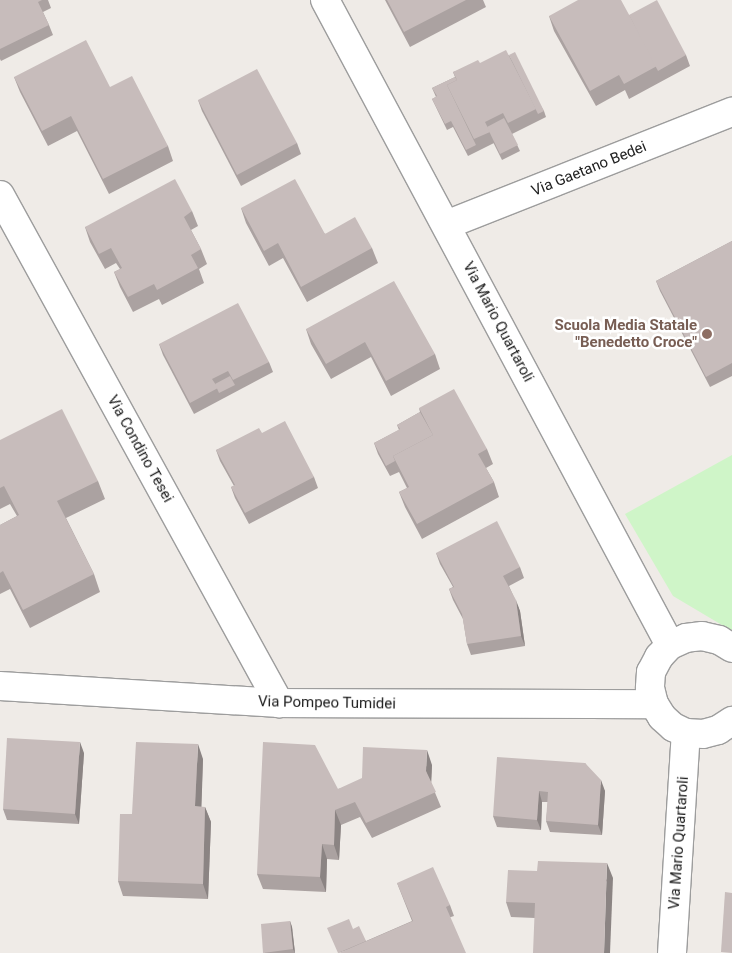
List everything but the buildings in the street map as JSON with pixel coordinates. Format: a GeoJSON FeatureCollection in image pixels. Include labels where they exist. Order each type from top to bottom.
{"type":"FeatureCollection","features":[{"type":"Feature","properties":{"kind":"street","name":"Via Mario Quartaroli"},"geometry":{"type":"LineString","coordinates":[[325,0],[670,645]]}},
{"type":"Feature","properties":{"kind":"street","name":"Via Gaetano Bedei"},"geometry":{"type":"LineString","coordinates":[[446,225],[732,112]]}},
{"type":"Feature","properties":{"kind":"street","name":"Via Condino Tesei"},"geometry":{"type":"LineString","coordinates":[[0,195],[279,703]]}},
{"type":"Feature","properties":{"kind":"street"},"geometry":{"type":"LineString","coordinates":[[732,648],[719,640],[702,636],[686,638],[670,645],[659,657],[652,672],[650,688],[654,704],[662,717],[673,727],[686,733],[703,734],[718,730],[732,721]]}},
{"type":"Feature","properties":{"kind":"street","name":"Via Pompeo Tumidei"},"geometry":{"type":"LineString","coordinates":[[0,686],[279,703],[654,704]]}},
{"type":"Feature","properties":{"kind":"street","name":"Via Mario Quartaroli"},"geometry":{"type":"LineString","coordinates":[[672,953],[686,733]]}},
{"type":"Feature","properties":{"kind":"green space"},"geometry":{"type":"Polygon","coordinates":[[[732,455],[732,631],[673,596],[625,514],[732,455]]]}},
{"type":"Feature","properties":{"kind":"place","name":"Scuola Media Statale \"Benedetto Croce\""},"geometry":{"type":"Point","coordinates":[707,334]}}]}
